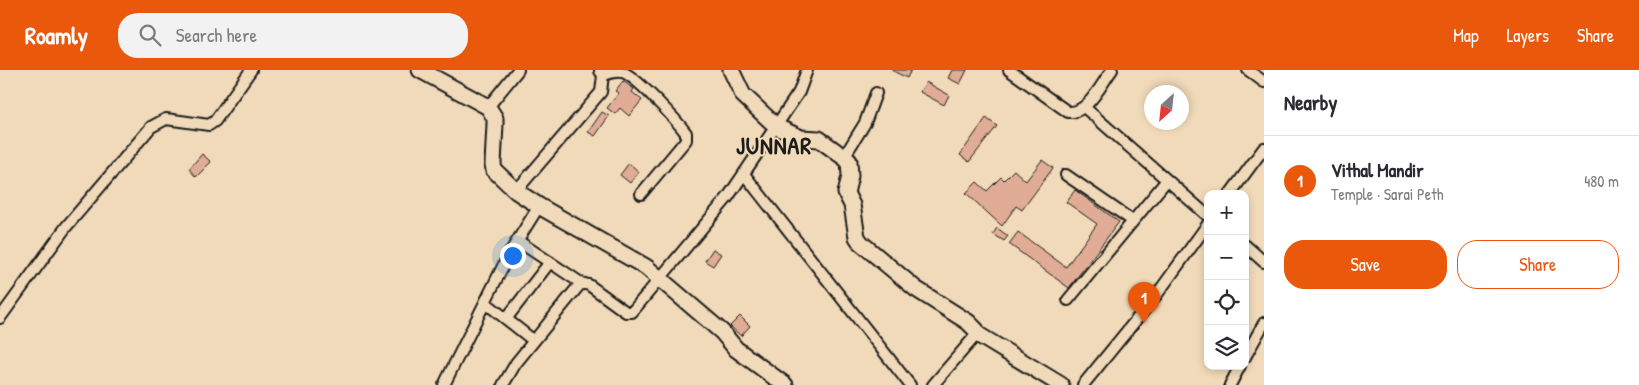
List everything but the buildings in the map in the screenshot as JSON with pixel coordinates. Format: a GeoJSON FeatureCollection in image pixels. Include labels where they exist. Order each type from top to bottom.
{"type":"FeatureCollection","features":[{"type":"Feature","properties":{"kind":"street"},"geometry":{"type":"LineString","coordinates":[[0,318],[66,227],[151,127],[166,119],[208,125],[215,121],[251,70]]}},
{"type":"Feature","properties":{"kind":"street"},"geometry":{"type":"LineString","coordinates":[[420,70],[488,107],[494,118],[492,164],[494,170],[516,191],[646,267],[722,332],[736,349],[785,385]]}},
{"type":"Feature","properties":{"kind":"street"},"geometry":{"type":"LineString","coordinates":[[488,107],[518,70]]}},
{"type":"Feature","properties":{"kind":"street"},"geometry":{"type":"LineString","coordinates":[[731,70],[743,95],[776,127],[801,138],[819,138],[849,161],[850,167],[846,193],[852,205],[858,237],[861,243],[916,289],[968,322],[976,330],[977,334],[1061,385]]}},
{"type":"Feature","properties":{"kind":"street"},"geometry":{"type":"LineString","coordinates":[[518,241],[581,283],[589,285],[626,312],[632,312],[728,197],[799,92],[807,70]]}},
{"type":"Feature","properties":{"kind":"street"},"geometry":{"type":"LineString","coordinates":[[1009,70],[1068,112],[1076,113],[1084,107],[1112,70]]}},
{"type":"Feature","properties":{"kind":"street"},"geometry":{"type":"LineString","coordinates":[[1248,70],[1264,82]]}},
{"type":"Feature","properties":{"kind":"street"},"geometry":{"type":"LineString","coordinates":[[516,191],[601,92],[601,73],[614,71],[624,72],[636,80],[686,133],[686,140],[641,194]]}},
{"type":"Feature","properties":{"kind":"street"},"geometry":{"type":"LineString","coordinates":[[844,157],[865,123],[876,93]]}},
{"type":"Feature","properties":{"kind":"street"},"geometry":{"type":"LineString","coordinates":[[1084,107],[1204,212]]}},
{"type":"Feature","properties":{"kind":"street"},"geometry":{"type":"LineString","coordinates":[[1233,190],[1264,148]]}},
{"type":"Feature","properties":{"kind":"street"},"geometry":{"type":"LineString","coordinates":[[744,174],[910,385]]}},
{"type":"Feature","properties":{"kind":"street"},"geometry":{"type":"LineString","coordinates":[[1066,174],[1133,221]]}},
{"type":"Feature","properties":{"kind":"street"},"geometry":{"type":"LineString","coordinates":[[1068,300],[1167,180]]}},
{"type":"Feature","properties":{"kind":"street"},"geometry":{"type":"LineString","coordinates":[[444,385],[518,241],[539,206]]}},
{"type":"Feature","properties":{"kind":"street"},"geometry":{"type":"LineString","coordinates":[[1083,385],[1158,293],[1204,230]]}},
{"type":"Feature","properties":{"kind":"street"},"geometry":{"type":"LineString","coordinates":[[1249,249],[1264,262]]}},
{"type":"Feature","properties":{"kind":"street"},"geometry":{"type":"LineString","coordinates":[[506,319],[550,262]]}},
{"type":"Feature","properties":{"kind":"street"},"geometry":{"type":"LineString","coordinates":[[503,385],[534,341],[581,283]]}},
{"type":"Feature","properties":{"kind":"street"},"geometry":{"type":"LineString","coordinates":[[486,304],[534,341]]}},
{"type":"Feature","properties":{"kind":"street"},"geometry":{"type":"LineString","coordinates":[[1249,350],[1264,323]]}},
{"type":"Feature","properties":{"kind":"street"},"geometry":{"type":"LineString","coordinates":[[933,385],[977,334]]}},
{"type":"Feature","properties":{"kind":"street"},"geometry":{"type":"LineString","coordinates":[[1230,385],[1238,370]]}},
{"type":"Feature","properties":{"kind":"place","name":"Vithal Mandir"},"geometry":{"type":"Point","coordinates":[1144,323]}},
{"type":"Feature","properties":{"kind":"district","name":"JUNNAR"},"geometry":{"type":"Point","coordinates":[774,145]}}]}
